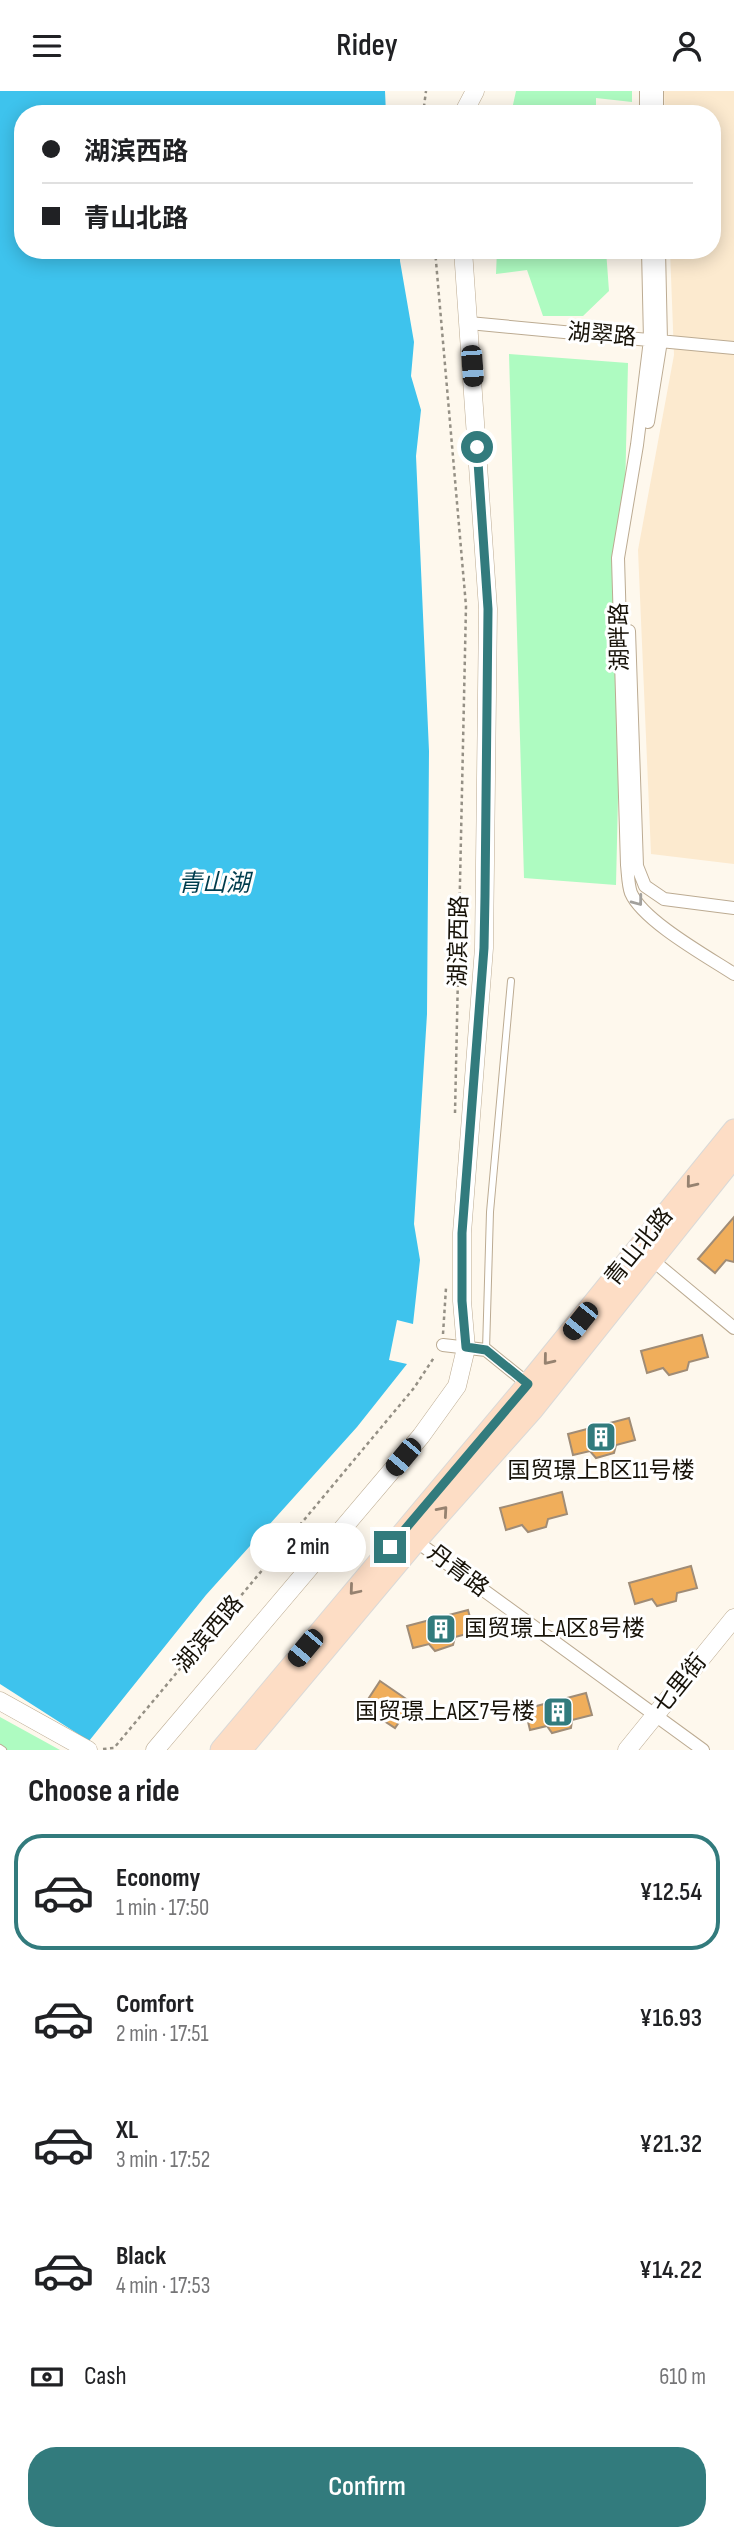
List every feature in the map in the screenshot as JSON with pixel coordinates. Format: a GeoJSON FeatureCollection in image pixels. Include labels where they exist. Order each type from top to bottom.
{"type":"FeatureCollection","features":[{"type":"Feature","properties":{"kind":"main road","name":"青山北路"},"geometry":{"type":"LineString","coordinates":[[221,1750],[528,1384],[734,1130]]}},
{"type":"Feature","properties":{"kind":"main road","name":"青山北路"},"geometry":{"type":"LineString","coordinates":[[241,1750],[416,1541],[533,1409],[734,1157]]}},
{"type":"Feature","properties":{"kind":"street","name":"湖滨西路"},"geometry":{"type":"LineString","coordinates":[[155,1750],[421,1436],[457,1385],[466,1347],[462,1301],[462,1233],[484,948],[488,609],[464,259]]}},
{"type":"Feature","properties":{"kind":"street","name":"湖畔路"},"geometry":{"type":"LineString","coordinates":[[649,259],[655,340],[618,558],[627,865],[631,893],[647,912],[677,936],[734,974]]}},
{"type":"Feature","properties":{"kind":"street","name":"湖畔路"},"geometry":{"type":"LineString","coordinates":[[659,259],[655,340],[626,559],[637,866],[645,885],[664,899],[734,908]]}},
{"type":"Feature","properties":{"kind":"street","name":"湖翠路"},"geometry":{"type":"LineString","coordinates":[[469,323],[734,348]]}},
{"type":"Feature","properties":{"kind":"street"},"geometry":{"type":"LineString","coordinates":[[651,1259],[734,1328]]}},
{"type":"Feature","properties":{"kind":"street"},"geometry":{"type":"LineString","coordinates":[[443,1345],[486,1350],[528,1384]]}},
{"type":"Feature","properties":{"kind":"street","name":"丹青路"},"geometry":{"type":"LineString","coordinates":[[416,1541],[703,1750]]}},
{"type":"Feature","properties":{"kind":"street","name":"七里街"},"geometry":{"type":"LineString","coordinates":[[627,1750],[734,1618]]}},
{"type":"Feature","properties":{"kind":"street"},"geometry":{"type":"LineString","coordinates":[[0,1701],[88,1750]]}},
{"type":"Feature","properties":{"kind":"lane"},"geometry":{"type":"LineString","coordinates":[[486,1350],[490,1212],[511,981]]}},
{"type":"Feature","properties":{"kind":"path","name":"湖滨西路"},"geometry":{"type":"LineString","coordinates":[[436,259],[466,606],[454,1116]]}},
{"type":"Feature","properties":{"kind":"path"},"geometry":{"type":"LineString","coordinates":[[443,1345],[446,1278]]}},
{"type":"Feature","properties":{"kind":"path","name":"湖滨西路"},"geometry":{"type":"LineString","coordinates":[[95,1750],[114,1748],[414,1388],[443,1345]]}},
{"type":"Feature","properties":{"kind":"shaded area"},"geometry":{"type":"Polygon","coordinates":[[[664,91],[734,91],[734,864],[651,854],[638,550],[674,355],[670,259],[721,259],[721,105],[665,105],[664,91]]]}},
{"type":"Feature","properties":{"kind":"green space"},"geometry":{"type":"Polygon","coordinates":[[[516,91],[632,91],[632,102],[596,98],[596,105],[513,105],[516,91]]]}},
{"type":"Feature","properties":{"kind":"green space"},"geometry":{"type":"Polygon","coordinates":[[[497,259],[607,259],[609,291],[583,316],[543,316],[527,270],[496,274],[497,259]]]}},
{"type":"Feature","properties":{"kind":"green space"},"geometry":{"type":"Polygon","coordinates":[[[509,354],[628,363],[616,885],[524,878],[509,354]]]}},
{"type":"Feature","properties":{"kind":"green space"},"geometry":{"type":"Polygon","coordinates":[[[0,1717],[60,1750],[0,1750],[0,1717]]]}},
{"type":"Feature","properties":{"kind":"water","name":"青山湖"},"geometry":{"type":"Polygon","coordinates":[[[0,91],[385,91],[386,105],[14,105],[14,259],[400,259],[414,342],[411,376],[421,410],[416,456],[429,751],[427,1014],[414,1224],[420,1260],[413,1324],[397,1320],[389,1360],[407,1364],[357,1427],[206,1595],[89,1741],[0,1684],[0,91]]]}},
{"type":"Feature","properties":{"kind":"building"},"geometry":{"type":"Polygon","coordinates":[[[734,1217],[734,1262],[726,1260],[715,1273],[698,1259],[734,1217]]]}},
{"type":"Feature","properties":{"kind":"building"},"geometry":{"type":"Polygon","coordinates":[[[702,1335],[708,1357],[689,1362],[687,1370],[669,1375],[663,1368],[647,1373],[641,1351],[702,1335]]]}},
{"type":"Feature","properties":{"kind":"building","name":"国贸璟上B区11号楼"},"geometry":{"type":"Polygon","coordinates":[[[629,1418],[635,1440],[616,1445],[614,1453],[596,1458],[590,1451],[573,1455],[568,1434],[629,1418]]]}},
{"type":"Feature","properties":{"kind":"building"},"geometry":{"type":"Polygon","coordinates":[[[562,1492],[567,1514],[548,1519],[546,1527],[528,1532],[522,1525],[506,1530],[500,1508],[562,1492]]]}},
{"type":"Feature","properties":{"kind":"building"},"geometry":{"type":"Polygon","coordinates":[[[691,1566],[697,1588],[677,1593],[676,1601],[657,1606],[652,1599],[635,1604],[629,1583],[691,1566]]]}},
{"type":"Feature","properties":{"kind":"building","name":"国贸璟上A区8号楼"},"geometry":{"type":"Polygon","coordinates":[[[468,1610],[474,1632],[455,1637],[453,1645],[435,1651],[429,1644],[413,1648],[407,1626],[468,1610]]]}},
{"type":"Feature","properties":{"kind":"building"},"geometry":{"type":"Polygon","coordinates":[[[380,1681],[412,1703],[395,1728],[363,1707],[380,1681]]]}},
{"type":"Feature","properties":{"kind":"building","name":"国贸璟上A区7号楼"},"geometry":{"type":"Polygon","coordinates":[[[586,1693],[592,1715],[572,1720],[571,1728],[552,1733],[547,1726],[530,1730],[525,1709],[586,1693]]]}},
{"type":"Feature","properties":{"kind":"place","name":"国贸璟上B区11号楼"},"geometry":{"type":"Point","coordinates":[601,1437]}},
{"type":"Feature","properties":{"kind":"place","name":"国贸璟上A区8号楼"},"geometry":{"type":"Point","coordinates":[441,1629]}},
{"type":"Feature","properties":{"kind":"place","name":"国贸璟上A区7号楼"},"geometry":{"type":"Point","coordinates":[558,1712]}},
{"type":"Feature","properties":{"kind":"route"},"geometry":{"type":"LineString","coordinates":[[390,1547],[528,1384],[486,1350],[466,1347],[462,1301],[462,1233],[484,948],[488,609],[477,447]]}}]}
